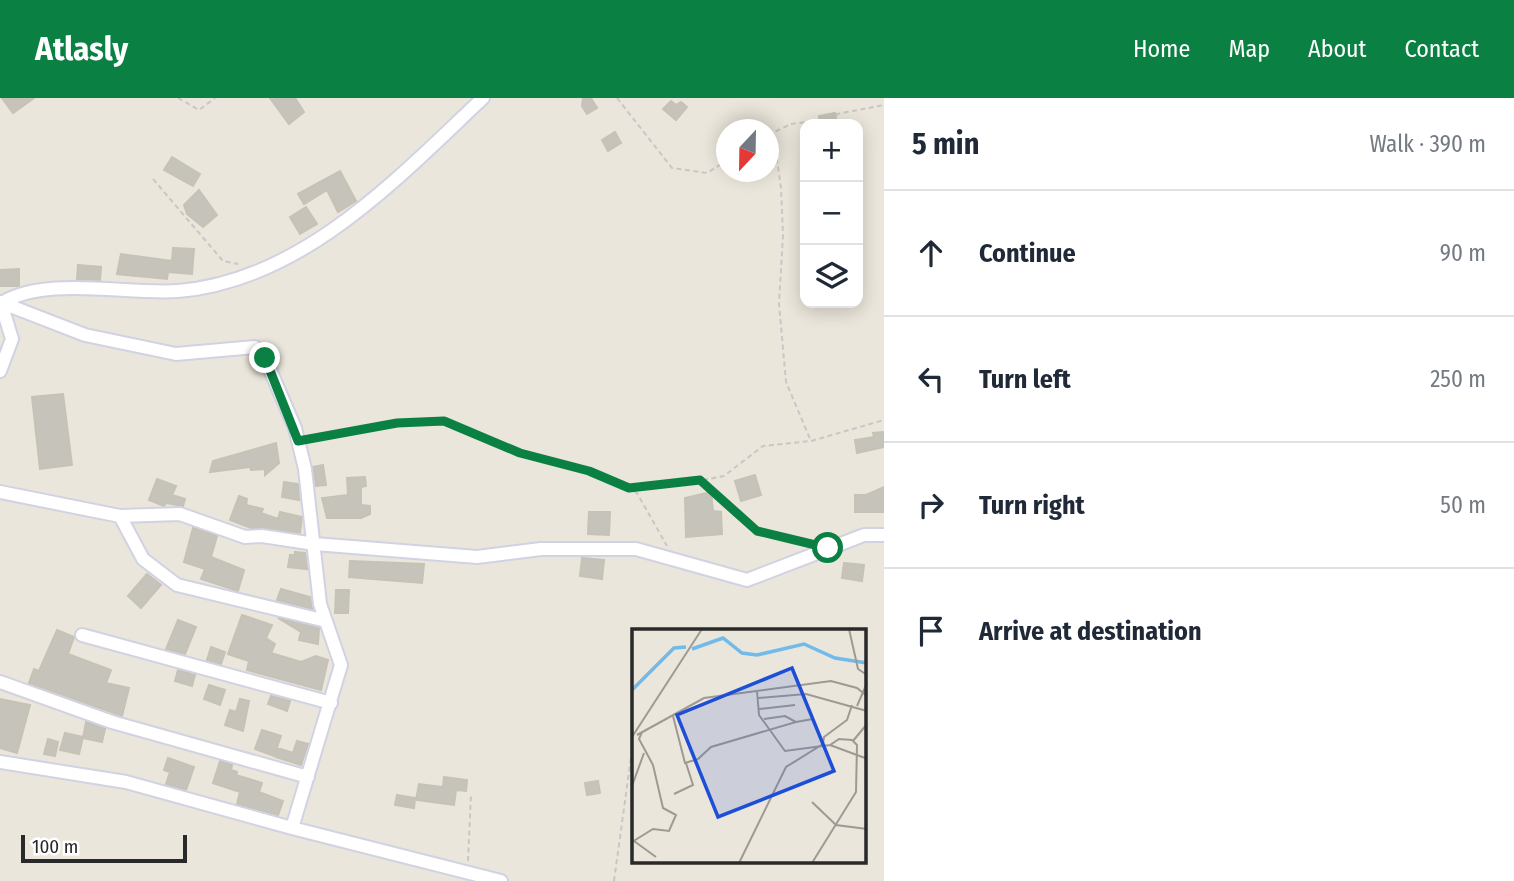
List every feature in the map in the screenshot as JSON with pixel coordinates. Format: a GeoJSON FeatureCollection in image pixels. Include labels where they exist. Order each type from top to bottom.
{"type":"FeatureCollection","features":[{"type":"Feature","properties":{"kind":"street"},"geometry":{"type":"LineString","coordinates":[[0,303],[43,290],[180,291],[235,278],[259,268],[306,248],[371,202],[483,98]]}},
{"type":"Feature","properties":{"kind":"street"},"geometry":{"type":"LineString","coordinates":[[0,303],[12,338],[0,371]]}},
{"type":"Feature","properties":{"kind":"street"},"geometry":{"type":"LineString","coordinates":[[0,303],[85,335],[176,354],[255,347],[265,358],[298,441],[315,544],[320,604],[341,665],[292,828]]}},
{"type":"Feature","properties":{"kind":"street"},"geometry":{"type":"LineString","coordinates":[[0,492],[120,516],[180,514],[246,537],[262,536],[315,544],[477,557],[541,550],[636,549],[747,580],[864,534],[884,535]]}},
{"type":"Feature","properties":{"kind":"street"},"geometry":{"type":"LineString","coordinates":[[120,516],[144,559],[177,585],[326,621]]}},
{"type":"Feature","properties":{"kind":"street"},"geometry":{"type":"LineString","coordinates":[[82,635],[331,703]]}},
{"type":"Feature","properties":{"kind":"street"},"geometry":{"type":"LineString","coordinates":[[0,682],[112,722],[308,777]]}},
{"type":"Feature","properties":{"kind":"street"},"geometry":{"type":"LineString","coordinates":[[0,762],[127,782],[292,828],[501,881]]}},
{"type":"Feature","properties":{"kind":"path"},"geometry":{"type":"LineString","coordinates":[[178,98],[199,110],[215,98]]}},
{"type":"Feature","properties":{"kind":"path"},"geometry":{"type":"LineString","coordinates":[[617,98],[672,168],[707,173],[716,167]]}},
{"type":"Feature","properties":{"kind":"path"},"geometry":{"type":"LineString","coordinates":[[838,119],[837,114],[884,105]]}},
{"type":"Feature","properties":{"kind":"path"},"geometry":{"type":"LineString","coordinates":[[779,129],[800,123]]}},
{"type":"Feature","properties":{"kind":"path"},"geometry":{"type":"LineString","coordinates":[[779,174],[783,234],[779,304],[786,382],[811,441]]}},
{"type":"Feature","properties":{"kind":"path"},"geometry":{"type":"LineString","coordinates":[[153,179],[223,261],[259,268]]}},
{"type":"Feature","properties":{"kind":"path"},"geometry":{"type":"LineString","coordinates":[[629,488],[724,476],[763,446],[811,441],[884,420]]}},
{"type":"Feature","properties":{"kind":"path"},"geometry":{"type":"LineString","coordinates":[[298,441],[397,423],[444,421],[520,453],[589,471],[629,488],[637,493],[650,513],[671,560]]}},
{"type":"Feature","properties":{"kind":"path"},"geometry":{"type":"LineString","coordinates":[[700,480],[757,531],[828,548]]}},
{"type":"Feature","properties":{"kind":"path"},"geometry":{"type":"LineString","coordinates":[[614,881],[632,750]]}},
{"type":"Feature","properties":{"kind":"path"},"geometry":{"type":"LineString","coordinates":[[468,873],[471,793]]}},
{"type":"Feature","properties":{"kind":"building"},"geometry":{"type":"Polygon","coordinates":[[[2,98],[34,98],[13,113],[2,98]]]}},
{"type":"Feature","properties":{"kind":"building"},"geometry":{"type":"Polygon","coordinates":[[[270,98],[295,98],[304,112],[289,124],[270,98]]]}},
{"type":"Feature","properties":{"kind":"building"},"geometry":{"type":"Polygon","coordinates":[[[583,98],[591,98],[597,108],[587,114],[582,106],[583,98]]]}},
{"type":"Feature","properties":{"kind":"building"},"geometry":{"type":"Polygon","coordinates":[[[671,101],[676,105],[681,102],[687,107],[676,120],[663,109],[671,101]]]}},
{"type":"Feature","properties":{"kind":"building"},"geometry":{"type":"Polygon","coordinates":[[[835,113],[836,119],[819,119],[819,116],[835,113]]]}},
{"type":"Feature","properties":{"kind":"building"},"geometry":{"type":"Polygon","coordinates":[[[615,132],[621,143],[608,151],[602,140],[615,132]]]}},
{"type":"Feature","properties":{"kind":"building"},"geometry":{"type":"Polygon","coordinates":[[[172,157],[200,174],[193,186],[164,170],[172,157]]]}},
{"type":"Feature","properties":{"kind":"building"},"geometry":{"type":"Polygon","coordinates":[[[340,171],[356,201],[338,212],[327,190],[304,204],[298,194],[340,171]]]}},
{"type":"Feature","properties":{"kind":"building"},"geometry":{"type":"Polygon","coordinates":[[[199,190],[217,215],[203,227],[187,214],[184,205],[199,190]]]}},
{"type":"Feature","properties":{"kind":"building"},"geometry":{"type":"Polygon","coordinates":[[[306,207],[317,224],[300,234],[290,217],[306,207]]]}},
{"type":"Feature","properties":{"kind":"building"},"geometry":{"type":"Polygon","coordinates":[[[173,248],[194,249],[192,274],[168,272],[167,279],[117,274],[121,254],[172,261],[173,248]]]}},
{"type":"Feature","properties":{"kind":"building"},"geometry":{"type":"Polygon","coordinates":[[[78,265],[101,267],[100,280],[77,279],[78,265]]]}},
{"type":"Feature","properties":{"kind":"building"},"geometry":{"type":"Polygon","coordinates":[[[19,269],[19,286],[0,286],[0,270],[19,269]]]}},
{"type":"Feature","properties":{"kind":"building"},"geometry":{"type":"Polygon","coordinates":[[[63,394],[72,465],[40,469],[32,397],[63,394]]]}},
{"type":"Feature","properties":{"kind":"building"},"geometry":{"type":"Polygon","coordinates":[[[884,432],[884,447],[857,453],[855,440],[874,437],[873,433],[884,432]]]}},
{"type":"Feature","properties":{"kind":"building"},"geometry":{"type":"Polygon","coordinates":[[[276,443],[279,463],[265,475],[265,469],[251,470],[250,467],[210,472],[213,461],[276,443]]]}},
{"type":"Feature","properties":{"kind":"building"},"geometry":{"type":"Polygon","coordinates":[[[323,465],[326,485],[316,486],[313,467],[323,465]]]}},
{"type":"Feature","properties":{"kind":"building"},"geometry":{"type":"Polygon","coordinates":[[[755,475],[761,495],[741,501],[735,481],[755,475]]]}},
{"type":"Feature","properties":{"kind":"building"},"geometry":{"type":"Polygon","coordinates":[[[365,477],[366,486],[361,487],[361,505],[370,506],[370,514],[361,518],[327,518],[322,498],[348,495],[347,478],[365,477]]]}},
{"type":"Feature","properties":{"kind":"building"},"geometry":{"type":"Polygon","coordinates":[[[157,479],[176,486],[172,495],[185,499],[183,506],[166,503],[164,506],[149,500],[157,479]]]}},
{"type":"Feature","properties":{"kind":"building"},"geometry":{"type":"Polygon","coordinates":[[[284,482],[298,484],[299,500],[282,497],[284,482]]]}},
{"type":"Feature","properties":{"kind":"building"},"geometry":{"type":"Polygon","coordinates":[[[884,487],[884,512],[855,512],[855,495],[866,495],[884,487]]]}},
{"type":"Feature","properties":{"kind":"building"},"geometry":{"type":"Polygon","coordinates":[[[711,492],[713,511],[721,512],[722,534],[686,537],[685,498],[711,492]]]}},
{"type":"Feature","properties":{"kind":"building"},"geometry":{"type":"Polygon","coordinates":[[[239,496],[247,499],[246,505],[263,509],[261,513],[278,519],[280,512],[302,517],[300,533],[251,528],[230,520],[239,496]]]}},
{"type":"Feature","properties":{"kind":"building"},"geometry":{"type":"Polygon","coordinates":[[[589,512],[610,512],[609,535],[588,534],[589,512]]]}},
{"type":"Feature","properties":{"kind":"building"},"geometry":{"type":"Polygon","coordinates":[[[193,528],[217,536],[211,557],[244,570],[238,591],[201,579],[205,569],[184,562],[193,528]]]}},
{"type":"Feature","properties":{"kind":"building"},"geometry":{"type":"Polygon","coordinates":[[[295,552],[305,553],[307,569],[288,567],[290,555],[295,555],[295,552]]]}},
{"type":"Feature","properties":{"kind":"building"},"geometry":{"type":"Polygon","coordinates":[[[582,558],[604,560],[602,579],[580,576],[582,558]]]}},
{"type":"Feature","properties":{"kind":"building"},"geometry":{"type":"Polygon","coordinates":[[[350,561],[424,564],[422,583],[349,577],[350,561]]]}},
{"type":"Feature","properties":{"kind":"building"},"geometry":{"type":"Polygon","coordinates":[[[844,563],[864,565],[862,581],[842,578],[844,563]]]}},
{"type":"Feature","properties":{"kind":"building"},"geometry":{"type":"Polygon","coordinates":[[[147,574],[161,585],[141,608],[128,596],[147,574]]]}},
{"type":"Feature","properties":{"kind":"building"},"geometry":{"type":"Polygon","coordinates":[[[281,589],[310,597],[312,609],[277,600],[281,589]]]}},
{"type":"Feature","properties":{"kind":"building"},"geometry":{"type":"Polygon","coordinates":[[[336,590],[349,590],[348,613],[335,613],[336,590]]]}},
{"type":"Feature","properties":{"kind":"building"},"geometry":{"type":"Polygon","coordinates":[[[242,615],[272,625],[266,638],[275,644],[271,653],[301,662],[316,656],[328,660],[321,690],[247,670],[249,661],[228,654],[242,615]]]}},
{"type":"Feature","properties":{"kind":"building"},"geometry":{"type":"Polygon","coordinates":[[[278,618],[319,628],[318,644],[299,640],[301,632],[278,618]]]}},
{"type":"Feature","properties":{"kind":"building"},"geometry":{"type":"Polygon","coordinates":[[[178,620],[196,627],[185,654],[166,649],[178,620]]]}},
{"type":"Feature","properties":{"kind":"building"},"geometry":{"type":"Polygon","coordinates":[[[57,630],[74,637],[68,654],[111,670],[106,683],[129,688],[122,716],[29,683],[34,669],[39,671],[57,630]]]}},
{"type":"Feature","properties":{"kind":"building"},"geometry":{"type":"Polygon","coordinates":[[[211,647],[225,652],[221,664],[207,660],[211,647]]]}},
{"type":"Feature","properties":{"kind":"building"},"geometry":{"type":"Polygon","coordinates":[[[178,670],[195,675],[192,686],[175,681],[178,670]]]}},
{"type":"Feature","properties":{"kind":"building"},"geometry":{"type":"Polygon","coordinates":[[[209,685],[225,690],[220,705],[204,699],[209,685]]]}},
{"type":"Feature","properties":{"kind":"building"},"geometry":{"type":"Polygon","coordinates":[[[271,696],[290,701],[287,711],[268,704],[271,696]]]}},
{"type":"Feature","properties":{"kind":"building"},"geometry":{"type":"Polygon","coordinates":[[[0,699],[30,705],[17,753],[0,748],[0,699]]]}},
{"type":"Feature","properties":{"kind":"building"},"geometry":{"type":"Polygon","coordinates":[[[240,699],[249,701],[243,731],[225,725],[230,710],[236,712],[240,699]]]}},
{"type":"Feature","properties":{"kind":"building"},"geometry":{"type":"Polygon","coordinates":[[[86,722],[105,729],[102,742],[83,738],[86,722]]]}},
{"type":"Feature","properties":{"kind":"building"},"geometry":{"type":"Polygon","coordinates":[[[262,730],[281,736],[274,756],[255,749],[262,730]]]}},
{"type":"Feature","properties":{"kind":"building"},"geometry":{"type":"Polygon","coordinates":[[[65,733],[83,737],[79,754],[60,750],[65,733]]]}},
{"type":"Feature","properties":{"kind":"building"},"geometry":{"type":"Polygon","coordinates":[[[48,739],[58,742],[55,756],[44,754],[48,739]]]}},
{"type":"Feature","properties":{"kind":"building"},"geometry":{"type":"Polygon","coordinates":[[[297,741],[308,744],[301,765],[276,757],[278,748],[293,753],[297,741]]]}},
{"type":"Feature","properties":{"kind":"building"},"geometry":{"type":"Polygon","coordinates":[[[168,758],[194,767],[186,790],[166,784],[170,772],[164,770],[168,758]]]}},
{"type":"Feature","properties":{"kind":"building"},"geometry":{"type":"Polygon","coordinates":[[[220,761],[232,765],[231,770],[237,772],[236,775],[262,783],[259,792],[283,801],[278,815],[237,804],[240,792],[213,783],[220,761]]]}},
{"type":"Feature","properties":{"kind":"building"},"geometry":{"type":"Polygon","coordinates":[[[444,777],[467,780],[466,791],[456,790],[454,805],[416,800],[419,784],[443,787],[444,777]]]}},
{"type":"Feature","properties":{"kind":"building"},"geometry":{"type":"Polygon","coordinates":[[[598,781],[600,793],[587,795],[585,783],[598,781]]]}},
{"type":"Feature","properties":{"kind":"building"},"geometry":{"type":"Polygon","coordinates":[[[397,795],[415,798],[414,808],[395,805],[397,795]]]}},
{"type":"Feature","properties":{"kind":"route"},"geometry":{"type":"LineString","coordinates":[[265,358],[298,441],[397,423],[444,421],[520,453],[589,471],[629,488],[700,480],[757,531],[828,548]]}}]}
